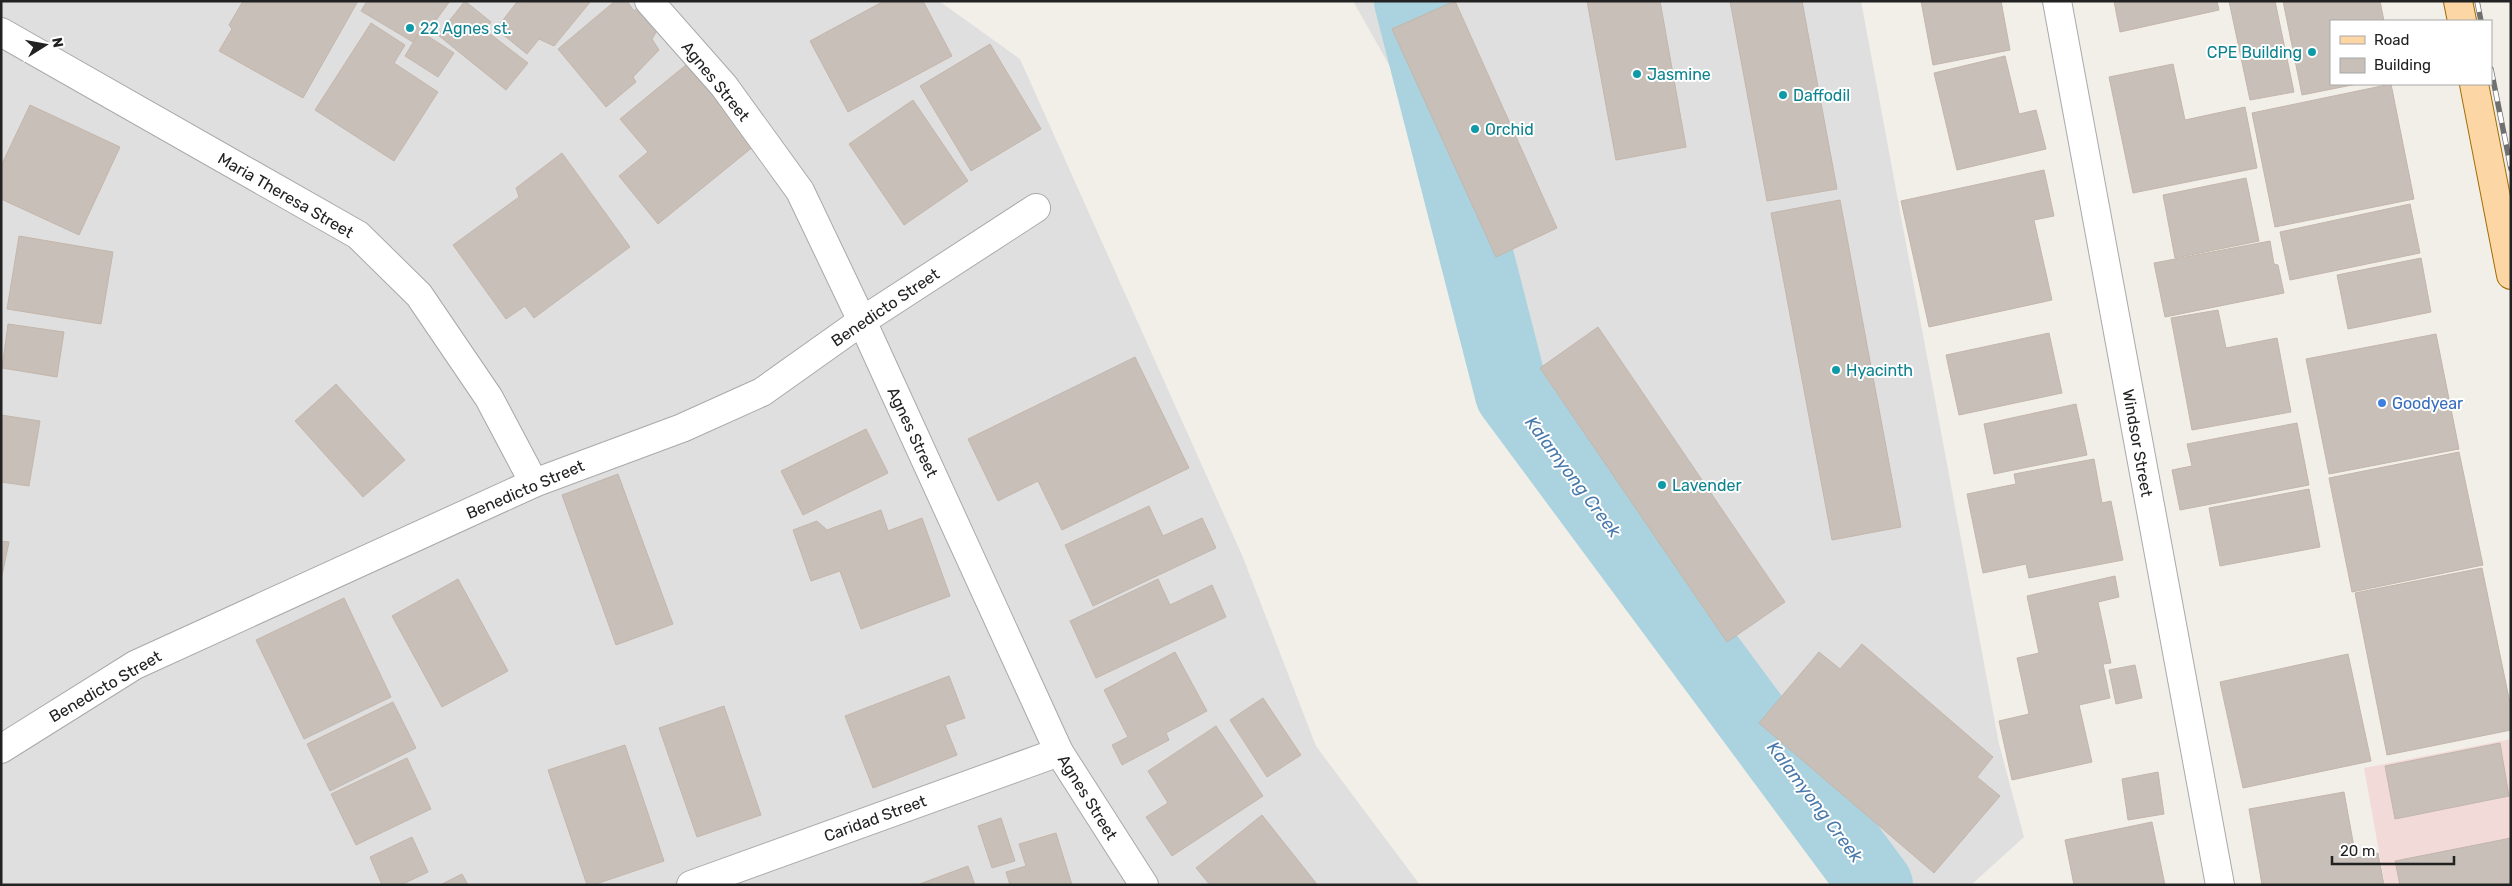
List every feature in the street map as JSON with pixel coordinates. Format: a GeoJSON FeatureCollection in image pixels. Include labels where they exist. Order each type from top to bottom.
{"type":"FeatureCollection","features":[{"type":"Feature","properties":{"kind":"main road"},"geometry":{"type":"LineString","coordinates":[[2458,1],[2462,20]]}},
{"type":"Feature","properties":{"kind":"main road"},"geometry":{"type":"LineString","coordinates":[[2474,85],[2511,275]]}},
{"type":"Feature","properties":{"kind":"street","name":"Agnes Street"},"geometry":{"type":"LineString","coordinates":[[649,1],[724,86],[800,191],[862,321],[1059,752],[1144,885]]}},
{"type":"Feature","properties":{"kind":"street","name":"Windsor Street"},"geometry":{"type":"LineString","coordinates":[[2057,1],[2220,885]]}},
{"type":"Feature","properties":{"kind":"street","name":"Maria Theresa Street"},"geometry":{"type":"LineString","coordinates":[[1,32],[358,235],[419,296],[489,398],[534,483]]}},
{"type":"Feature","properties":{"kind":"street","name":"Benedicto Street"},"geometry":{"type":"LineString","coordinates":[[1,749],[135,665],[534,483],[682,428],[762,392],[862,321],[1036,208]]}},
{"type":"Feature","properties":{"kind":"street","name":"Caridad Street"},"geometry":{"type":"LineString","coordinates":[[691,885],[1059,752]]}},
{"type":"Feature","properties":{"kind":"shaded area"},"geometry":{"type":"Polygon","coordinates":[[[1,1],[939,1],[1020,59],[1242,555],[1316,746],[1420,885],[1,885],[1,1]]]}},
{"type":"Feature","properties":{"kind":"shaded area"},"geometry":{"type":"Polygon","coordinates":[[[1353,1],[1861,1],[1999,744],[2024,837],[1971,885],[1911,885],[1754,750],[1653,595],[1544,406],[1388,63],[1353,1]]]}},
{"type":"Feature","properties":{"kind":"shaded area"},"geometry":{"type":"Polygon","coordinates":[[[2511,739],[2511,885],[2385,885],[2364,768],[2511,739]]]}},
{"type":"Feature","properties":{"kind":"building"},"geometry":{"type":"Polygon","coordinates":[[[243,1],[358,1],[303,98],[219,51],[232,29],[229,25],[243,1]]]}},
{"type":"Feature","properties":{"kind":"building","name":"22 Agnes st."},"geometry":{"type":"Polygon","coordinates":[[[367,1],[450,1],[418,45],[361,11],[367,1]]]}},
{"type":"Feature","properties":{"kind":"building"},"geometry":{"type":"Polygon","coordinates":[[[465,1],[491,22],[485,30],[528,63],[506,90],[438,35],[465,1]]]}},
{"type":"Feature","properties":{"kind":"building"},"geometry":{"type":"Polygon","coordinates":[[[522,1],[591,1],[554,46],[539,39],[527,54],[496,29],[517,2],[521,4],[522,1]]]}},
{"type":"Feature","properties":{"kind":"building"},"geometry":{"type":"Polygon","coordinates":[[[615,1],[627,1],[634,11],[641,5],[660,26],[652,39],[659,50],[633,77],[636,82],[606,107],[558,49],[615,1]]]}},
{"type":"Feature","properties":{"kind":"building"},"geometry":{"type":"Polygon","coordinates":[[[884,1],[923,1],[952,56],[848,112],[810,41],[884,1]]]}},
{"type":"Feature","properties":{"kind":"building","name":"Orchid"},"geometry":{"type":"Polygon","coordinates":[[[1455,1],[1557,228],[1496,257],[1392,29],[1455,1]]]}},
{"type":"Feature","properties":{"kind":"building","name":"Jasmine"},"geometry":{"type":"Polygon","coordinates":[[[1587,1],[1660,1],[1686,147],[1616,160],[1587,1]]]}},
{"type":"Feature","properties":{"kind":"building","name":"Daffodil"},"geometry":{"type":"Polygon","coordinates":[[[1730,1],[1802,1],[1837,189],[1767,201],[1730,1]]]}},
{"type":"Feature","properties":{"kind":"building"},"geometry":{"type":"Polygon","coordinates":[[[1921,1],[2001,1],[2010,50],[1933,65],[1921,1]]]}},
{"type":"Feature","properties":{"kind":"building"},"geometry":{"type":"Polygon","coordinates":[[[2114,1],[2217,1],[2219,10],[2120,32],[2114,1]]]}},
{"type":"Feature","properties":{"kind":"building"},"geometry":{"type":"Polygon","coordinates":[[[2229,1],[2275,1],[2294,92],[2250,100],[2229,1]]]}},
{"type":"Feature","properties":{"kind":"building","name":"CPE Building"},"geometry":{"type":"Polygon","coordinates":[[[2283,1],[2380,1],[2384,20],[2330,20],[2330,85],[2352,85],[2302,95],[2283,1]]]}},
{"type":"Feature","properties":{"kind":"building"},"geometry":{"type":"Polygon","coordinates":[[[371,23],[405,45],[394,63],[438,92],[394,161],[315,110],[371,23]]]}},
{"type":"Feature","properties":{"kind":"building"},"geometry":{"type":"Polygon","coordinates":[[[420,31],[454,53],[438,77],[405,56],[420,31]]]}},
{"type":"Feature","properties":{"kind":"building"},"geometry":{"type":"Polygon","coordinates":[[[990,44],[1041,129],[971,171],[920,86],[990,44]]]}},
{"type":"Feature","properties":{"kind":"building"},"geometry":{"type":"Polygon","coordinates":[[[2005,56],[2019,114],[2036,110],[2046,149],[1957,170],[1934,73],[2005,56]]]}},
{"type":"Feature","properties":{"kind":"building"},"geometry":{"type":"Polygon","coordinates":[[[692,60],[759,142],[658,224],[619,176],[648,152],[620,119],[692,60]]]}},
{"type":"Feature","properties":{"kind":"building"},"geometry":{"type":"Polygon","coordinates":[[[2173,64],[2185,120],[2245,107],[2257,168],[2133,193],[2109,77],[2173,64]]]}},
{"type":"Feature","properties":{"kind":"building"},"geometry":{"type":"Polygon","coordinates":[[[2391,85],[2414,199],[2275,227],[2252,113],[2391,85]]]}},
{"type":"Feature","properties":{"kind":"building"},"geometry":{"type":"Polygon","coordinates":[[[913,100],[968,181],[904,225],[849,144],[913,100]]]}},
{"type":"Feature","properties":{"kind":"building"},"geometry":{"type":"Polygon","coordinates":[[[30,105],[120,147],[79,235],[1,199],[1,166],[30,105]]]}},
{"type":"Feature","properties":{"kind":"building"},"geometry":{"type":"Polygon","coordinates":[[[562,153],[630,247],[534,318],[525,306],[506,319],[453,245],[519,197],[516,188],[562,153]]]}},
{"type":"Feature","properties":{"kind":"building"},"geometry":{"type":"Polygon","coordinates":[[[2044,170],[2054,216],[2034,220],[2052,300],[1929,327],[1901,201],[2044,170]]]}},
{"type":"Feature","properties":{"kind":"building"},"geometry":{"type":"Polygon","coordinates":[[[2246,178],[2259,241],[2175,258],[2163,195],[2246,178]]]}},
{"type":"Feature","properties":{"kind":"building","name":"Hyacinth"},"geometry":{"type":"Polygon","coordinates":[[[1840,200],[1901,527],[1832,540],[1771,213],[1840,200]]]}},
{"type":"Feature","properties":{"kind":"building"},"geometry":{"type":"Polygon","coordinates":[[[2410,204],[2420,253],[2290,280],[2280,232],[2410,204]]]}},
{"type":"Feature","properties":{"kind":"building"},"geometry":{"type":"Polygon","coordinates":[[[19,236],[113,252],[101,324],[7,309],[19,236]]]}},
{"type":"Feature","properties":{"kind":"building"},"geometry":{"type":"Polygon","coordinates":[[[2270,241],[2274,264],[2278,265],[2284,293],[2165,317],[2154,263],[2270,241]]]}},
{"type":"Feature","properties":{"kind":"building"},"geometry":{"type":"Polygon","coordinates":[[[2421,258],[2431,312],[2348,329],[2337,275],[2421,258]]]}},
{"type":"Feature","properties":{"kind":"building"},"geometry":{"type":"Polygon","coordinates":[[[2218,310],[2226,348],[2277,338],[2291,412],[2192,430],[2171,318],[2218,310]]]}},
{"type":"Feature","properties":{"kind":"building"},"geometry":{"type":"Polygon","coordinates":[[[8,324],[64,332],[57,377],[2,368],[8,324]]]}},
{"type":"Feature","properties":{"kind":"building","name":"Lavender"},"geometry":{"type":"Polygon","coordinates":[[[1598,327],[1785,602],[1727,642],[1540,368],[1598,327]]]}},
{"type":"Feature","properties":{"kind":"building"},"geometry":{"type":"Polygon","coordinates":[[[2049,333],[2062,393],[1959,415],[1946,355],[2049,333]]]}},
{"type":"Feature","properties":{"kind":"building"},"geometry":{"type":"Polygon","coordinates":[[[2436,334],[2459,449],[2329,474],[2306,359],[2436,334]]]}},
{"type":"Feature","properties":{"kind":"building"},"geometry":{"type":"Polygon","coordinates":[[[1135,357],[1189,468],[1062,530],[1038,481],[998,501],[968,439],[1135,357]]]}},
{"type":"Feature","properties":{"kind":"building"},"geometry":{"type":"Polygon","coordinates":[[[336,384],[405,460],[363,497],[295,421],[336,384]]]}},
{"type":"Feature","properties":{"kind":"building"},"geometry":{"type":"Polygon","coordinates":[[[2076,404],[2087,455],[1994,474],[1984,424],[2076,404]]]}},
{"type":"Feature","properties":{"kind":"building"},"geometry":{"type":"Polygon","coordinates":[[[1,415],[40,421],[29,486],[1,482],[1,415]]]}},
{"type":"Feature","properties":{"kind":"building"},"geometry":{"type":"Polygon","coordinates":[[[2297,423],[2309,485],[2180,510],[2172,470],[2192,466],[2187,444],[2297,423]]]}},
{"type":"Feature","properties":{"kind":"building"},"geometry":{"type":"Polygon","coordinates":[[[866,429],[888,473],[803,515],[781,471],[866,429]]]}},
{"type":"Feature","properties":{"kind":"building"},"geometry":{"type":"Polygon","coordinates":[[[2459,452],[2483,565],[2352,592],[2329,478],[2459,452]]]}},
{"type":"Feature","properties":{"kind":"building"},"geometry":{"type":"Polygon","coordinates":[[[2094,459],[2102,503],[2111,501],[2123,560],[2029,578],[2026,564],[1983,573],[1967,494],[2016,484],[2014,474],[2094,459]]]}},
{"type":"Feature","properties":{"kind":"building"},"geometry":{"type":"Polygon","coordinates":[[[618,474],[673,624],[616,645],[562,495],[618,474]]]}},
{"type":"Feature","properties":{"kind":"building"},"geometry":{"type":"Polygon","coordinates":[[[2309,489],[2320,547],[2220,566],[2209,508],[2309,489]]]}},
{"type":"Feature","properties":{"kind":"building"},"geometry":{"type":"Polygon","coordinates":[[[1149,506],[1163,536],[1202,518],[1216,548],[1093,606],[1065,545],[1149,506]]]}},
{"type":"Feature","properties":{"kind":"building"},"geometry":{"type":"Polygon","coordinates":[[[881,510],[888,531],[922,518],[950,596],[861,629],[840,571],[811,581],[793,530],[817,521],[827,530],[881,510]]]}},
{"type":"Feature","properties":{"kind":"building"},"geometry":{"type":"Polygon","coordinates":[[[1,541],[9,542],[1,580],[1,541]]]}},
{"type":"Feature","properties":{"kind":"building"},"geometry":{"type":"Polygon","coordinates":[[[2482,568],[2511,708],[2511,730],[2387,755],[2355,593],[2482,568]]]}},
{"type":"Feature","properties":{"kind":"building"},"geometry":{"type":"Polygon","coordinates":[[[2115,576],[2119,597],[2098,602],[2111,663],[2103,664],[2110,698],[2079,705],[2092,762],[2012,780],[1999,721],[2029,714],[2017,658],[2039,653],[2027,596],[2115,576]]]}},
{"type":"Feature","properties":{"kind":"building"},"geometry":{"type":"Polygon","coordinates":[[[458,579],[508,671],[442,707],[392,616],[458,579]]]}},
{"type":"Feature","properties":{"kind":"building"},"geometry":{"type":"Polygon","coordinates":[[[1158,579],[1170,605],[1212,585],[1226,617],[1096,678],[1070,621],[1158,579]]]}},
{"type":"Feature","properties":{"kind":"building"},"geometry":{"type":"Polygon","coordinates":[[[344,598],[391,697],[304,739],[256,640],[344,598]]]}},
{"type":"Feature","properties":{"kind":"building"},"geometry":{"type":"Polygon","coordinates":[[[1862,644],[1993,757],[1977,777],[2000,796],[1934,873],[1759,723],[1819,652],[1840,669],[1862,644]]]}},
{"type":"Feature","properties":{"kind":"building"},"geometry":{"type":"Polygon","coordinates":[[[1175,652],[1207,711],[1166,733],[1169,740],[1122,765],[1112,745],[1128,737],[1104,690],[1175,652]]]}},
{"type":"Feature","properties":{"kind":"building"},"geometry":{"type":"Polygon","coordinates":[[[2348,654],[2371,761],[2243,788],[2220,682],[2348,654]]]}},
{"type":"Feature","properties":{"kind":"building"},"geometry":{"type":"Polygon","coordinates":[[[2135,665],[2142,698],[2116,704],[2109,670],[2135,665]]]}},
{"type":"Feature","properties":{"kind":"building"},"geometry":{"type":"Polygon","coordinates":[[[949,676],[965,718],[945,725],[957,755],[873,788],[845,716],[949,676]]]}},
{"type":"Feature","properties":{"kind":"building"},"geometry":{"type":"Polygon","coordinates":[[[1263,698],[1301,755],[1267,777],[1230,720],[1263,698]]]}},
{"type":"Feature","properties":{"kind":"building"},"geometry":{"type":"Polygon","coordinates":[[[393,702],[416,748],[330,791],[307,744],[393,702]]]}},
{"type":"Feature","properties":{"kind":"building"},"geometry":{"type":"Polygon","coordinates":[[[724,706],[761,815],[697,837],[659,728],[724,706]]]}},
{"type":"Feature","properties":{"kind":"building"},"geometry":{"type":"Polygon","coordinates":[[[1216,726],[1263,796],[1172,856],[1146,817],[1168,803],[1148,771],[1216,726]]]}},
{"type":"Feature","properties":{"kind":"building"},"geometry":{"type":"Polygon","coordinates":[[[2500,743],[2509,796],[2395,819],[2385,766],[2500,743]]]}},
{"type":"Feature","properties":{"kind":"building"},"geometry":{"type":"Polygon","coordinates":[[[625,745],[664,861],[593,885],[587,885],[548,770],[625,745]]]}},
{"type":"Feature","properties":{"kind":"building"},"geometry":{"type":"Polygon","coordinates":[[[407,758],[431,809],[356,845],[331,794],[407,758]]]}},
{"type":"Feature","properties":{"kind":"building"},"geometry":{"type":"Polygon","coordinates":[[[2158,772],[2164,814],[2128,820],[2122,779],[2158,772]]]}},
{"type":"Feature","properties":{"kind":"building"},"geometry":{"type":"Polygon","coordinates":[[[2344,792],[2356,858],[2378,853],[2384,885],[2262,885],[2249,809],[2344,792]]]}},
{"type":"Feature","properties":{"kind":"building"},"geometry":{"type":"Polygon","coordinates":[[[1262,815],[1316,883],[1314,885],[1210,885],[1196,868],[1262,815]]]}},
{"type":"Feature","properties":{"kind":"building"},"geometry":{"type":"Polygon","coordinates":[[[1001,818],[1015,861],[992,868],[978,826],[1001,818]]]}},
{"type":"Feature","properties":{"kind":"building"},"geometry":{"type":"Polygon","coordinates":[[[2152,822],[2165,885],[2074,885],[2065,840],[2152,822]]]}},
{"type":"Feature","properties":{"kind":"building"},"geometry":{"type":"Polygon","coordinates":[[[1056,833],[1072,885],[1010,885],[1006,872],[1026,866],[1019,844],[1056,833]]]}},
{"type":"Feature","properties":{"kind":"building"},"geometry":{"type":"Polygon","coordinates":[[[412,837],[428,872],[401,885],[382,885],[370,857],[412,837]]]}},
{"type":"Feature","properties":{"kind":"building"},"geometry":{"type":"Polygon","coordinates":[[[2511,838],[2511,885],[2400,885],[2395,861],[2511,838]]]}},
{"type":"Feature","properties":{"kind":"building"},"geometry":{"type":"Polygon","coordinates":[[[968,866],[975,885],[917,885],[968,866]]]}},
{"type":"Feature","properties":{"kind":"building"},"geometry":{"type":"Polygon","coordinates":[[[462,874],[468,885],[440,885],[462,874]]]}},
{"type":"Feature","properties":{"kind":"waterway","name":"Kalamyong Creek"},"geometry":{"type":"LineString","coordinates":[[1411,1],[1512,394],[1876,885]]}},
{"type":"Feature","properties":{"kind":"railway"},"geometry":{"type":"LineString","coordinates":[[2477,1],[2481,20]]}},
{"type":"Feature","properties":{"kind":"railway"},"geometry":{"type":"LineString","coordinates":[[2492,74],[2511,169]]}},
{"type":"Feature","properties":{"kind":"place","name":"22 Agnes st."},"geometry":{"type":"Point","coordinates":[410,28]}},
{"type":"Feature","properties":{"kind":"place","name":"CPE Building"},"geometry":{"type":"Point","coordinates":[2312,52]}},
{"type":"Feature","properties":{"kind":"place","name":"Jasmine"},"geometry":{"type":"Point","coordinates":[1637,74]}},
{"type":"Feature","properties":{"kind":"place","name":"Daffodil"},"geometry":{"type":"Point","coordinates":[1783,95]}},
{"type":"Feature","properties":{"kind":"place","name":"Orchid"},"geometry":{"type":"Point","coordinates":[1475,129]}},
{"type":"Feature","properties":{"kind":"place","name":"Hyacinth"},"geometry":{"type":"Point","coordinates":[1836,370]}},
{"type":"Feature","properties":{"kind":"place","name":"Goodyear"},"geometry":{"type":"Point","coordinates":[2382,403]}},
{"type":"Feature","properties":{"kind":"place","name":"Lavender"},"geometry":{"type":"Point","coordinates":[1662,485]}}]}
